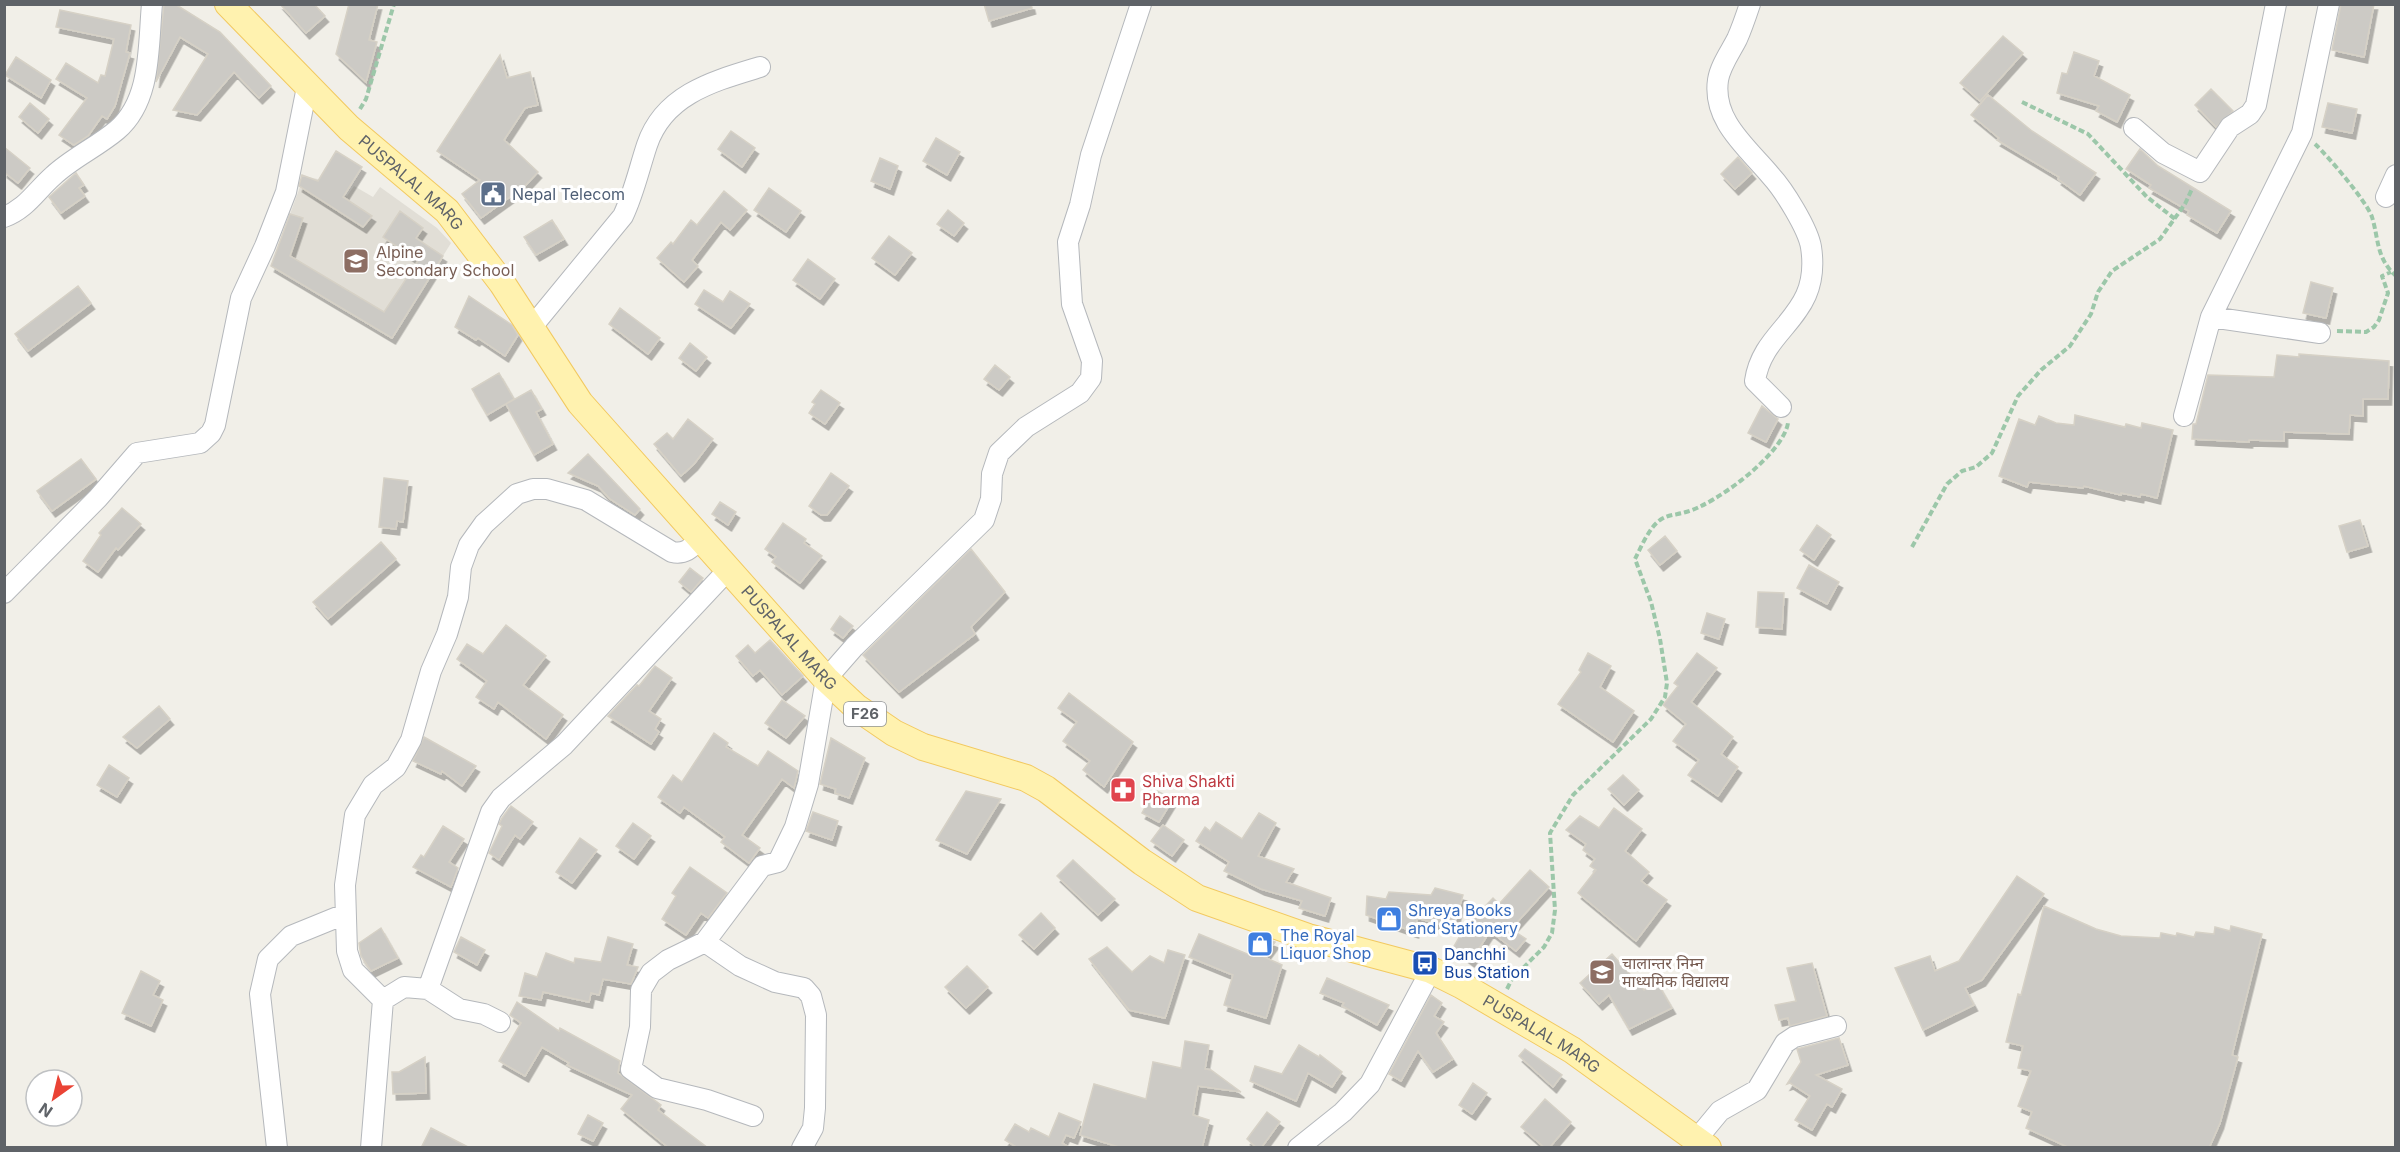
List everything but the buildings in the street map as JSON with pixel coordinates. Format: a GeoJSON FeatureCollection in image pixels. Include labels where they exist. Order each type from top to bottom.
{"type":"FeatureCollection","features":[{"type":"Feature","properties":{"kind":"main road","name":"PUSPALAL MARG"},"geometry":{"type":"LineString","coordinates":[[228,4],[349,128],[447,211],[502,283],[580,403],[826,680],[855,707],[894,733],[923,747],[1026,778],[1046,789],[1142,862],[1197,898],[1308,937],[1431,970],[1498,1006],[1614,1078],[1702,1144]]}},
{"type":"Feature","properties":{"kind":"street"},"geometry":{"type":"LineString","coordinates":[[4,217],[19,212],[53,176],[117,129],[132,113],[147,70],[152,4]]}},
{"type":"Feature","properties":{"kind":"street"},"geometry":{"type":"LineString","coordinates":[[753,1116],[707,1100],[657,1088],[631,1069],[640,1027],[641,990],[651,973],[668,960],[705,942],[762,866],[778,862],[795,827],[808,784],[826,680],[854,647],[984,520],[991,499],[994,461],[1005,445],[1026,427],[1080,393],[1091,378],[1092,361],[1072,304],[1068,242],[1080,206],[1091,155],[1141,4]]}},
{"type":"Feature","properties":{"kind":"street"},"geometry":{"type":"LineString","coordinates":[[1750,4],[1738,37],[1718,78],[1718,95],[1723,115],[1733,135],[1773,178],[1811,245],[1810,282],[1806,299],[1762,354],[1757,367],[1755,381],[1785,410]]}},
{"type":"Feature","properties":{"kind":"street"},"geometry":{"type":"LineString","coordinates":[[2133,128],[2163,153],[2200,172],[2229,127],[2250,114],[2256,105],[2276,4]]}},
{"type":"Feature","properties":{"kind":"street"},"geometry":{"type":"LineString","coordinates":[[2184,416],[2211,318],[2302,133],[2329,4]]}},
{"type":"Feature","properties":{"kind":"street"},"geometry":{"type":"LineString","coordinates":[[531,328],[623,216],[631,200],[647,144],[663,114],[673,103],[709,84],[760,68]]}},
{"type":"Feature","properties":{"kind":"street"},"geometry":{"type":"LineString","coordinates":[[4,593],[98,498],[137,453],[200,443],[211,433],[215,425],[241,298],[286,192],[307,87]]}},
{"type":"Feature","properties":{"kind":"street"},"geometry":{"type":"LineString","coordinates":[[2386,197],[2396,175]]}},
{"type":"Feature","properties":{"kind":"street"},"geometry":{"type":"LineString","coordinates":[[2211,318],[2320,333]]}},
{"type":"Feature","properties":{"kind":"street"},"geometry":{"type":"LineString","coordinates":[[371,1148],[383,1000],[353,970],[347,951],[345,885],[355,815],[373,785],[396,767],[411,740],[430,671],[447,634],[458,597],[461,567],[469,545],[483,524],[517,494],[533,489],[547,489],[586,500],[672,552],[680,554],[689,550],[701,538]]}},
{"type":"Feature","properties":{"kind":"street"},"geometry":{"type":"LineString","coordinates":[[428,989],[491,812],[501,798],[564,745],[728,570]]}},
{"type":"Feature","properties":{"kind":"street"},"geometry":{"type":"LineString","coordinates":[[277,1148],[260,994],[268,959],[291,936],[345,914]]}},
{"type":"Feature","properties":{"kind":"street"},"geometry":{"type":"LineString","coordinates":[[705,942],[741,966],[776,982],[804,988],[811,996],[816,1015],[815,1108],[813,1128],[802,1148]]}},
{"type":"Feature","properties":{"kind":"street"},"geometry":{"type":"LineString","coordinates":[[1298,1148],[1343,1112],[1370,1084],[1431,970]]}},
{"type":"Feature","properties":{"kind":"street"},"geometry":{"type":"LineString","coordinates":[[383,1000],[404,987],[428,989],[459,1009],[484,1014],[500,1022]]}},
{"type":"Feature","properties":{"kind":"street"},"geometry":{"type":"LineString","coordinates":[[1702,1144],[1720,1111],[1757,1090],[1785,1042],[1794,1037],[1836,1026]]}},
{"type":"Feature","properties":{"kind":"path"},"geometry":{"type":"LineString","coordinates":[[349,128],[366,99],[394,4]]}},
{"type":"Feature","properties":{"kind":"path"},"geometry":{"type":"LineString","coordinates":[[2022,102],[2088,135],[2147,197],[2175,219]]}},
{"type":"Feature","properties":{"kind":"path"},"geometry":{"type":"LineString","coordinates":[[2302,133],[2331,159],[2372,215],[2380,257],[2396,276]]}},
{"type":"Feature","properties":{"kind":"path"},"geometry":{"type":"LineString","coordinates":[[1912,547],[1947,484],[1962,471],[1976,468],[1992,453],[2018,396],[2041,370],[2070,346],[2091,314],[2098,292],[2112,270],[2160,238],[2175,219],[2200,172]]}},
{"type":"Feature","properties":{"kind":"path"},"geometry":{"type":"LineString","coordinates":[[2320,333],[2366,332],[2374,327],[2379,320],[2388,293],[2382,276],[2391,272]]}},
{"type":"Feature","properties":{"kind":"path"},"geometry":{"type":"LineString","coordinates":[[1498,1006],[1512,979],[1544,947],[1552,933],[1555,910],[1550,833],[1573,795],[1651,719],[1665,697],[1667,683],[1660,639],[1651,602],[1635,559],[1658,521],[1674,513],[1687,512],[1716,496],[1764,462],[1787,429],[1785,410]]}},
{"type":"Feature","properties":{"kind":"shaded area","name":"Alpine Secondary School"},"geometry":{"type":"Polygon","coordinates":[[[304,176],[322,180],[347,196],[354,186],[373,197],[380,187],[437,228],[451,243],[392,338],[271,266],[304,176]]]}},
{"type":"Feature","properties":{"kind":"place","name":"Nepal Telecom"},"geometry":{"type":"Point","coordinates":[493,194]}},
{"type":"Feature","properties":{"kind":"place","name":"Alpine Secondary School"},"geometry":{"type":"Point","coordinates":[356,261]}},
{"type":"Feature","properties":{"kind":"place","name":"Shiva Shakti Pharma"},"geometry":{"type":"Point","coordinates":[1123,790]}},
{"type":"Feature","properties":{"kind":"place","name":"Shreya Books and Stationery"},"geometry":{"type":"Point","coordinates":[1389,919]}},
{"type":"Feature","properties":{"kind":"place","name":"The Royal Liquor Shop"},"geometry":{"type":"Point","coordinates":[1260,944]}},
{"type":"Feature","properties":{"kind":"place","name":"Danchhi Bus Station"},"geometry":{"type":"Point","coordinates":[1425,963]}},
{"type":"Feature","properties":{"kind":"place","name":"चालान्तर निम्न माध्यमिक विद्यालय"},"geometry":{"type":"Point","coordinates":[1602,972]}}]}
